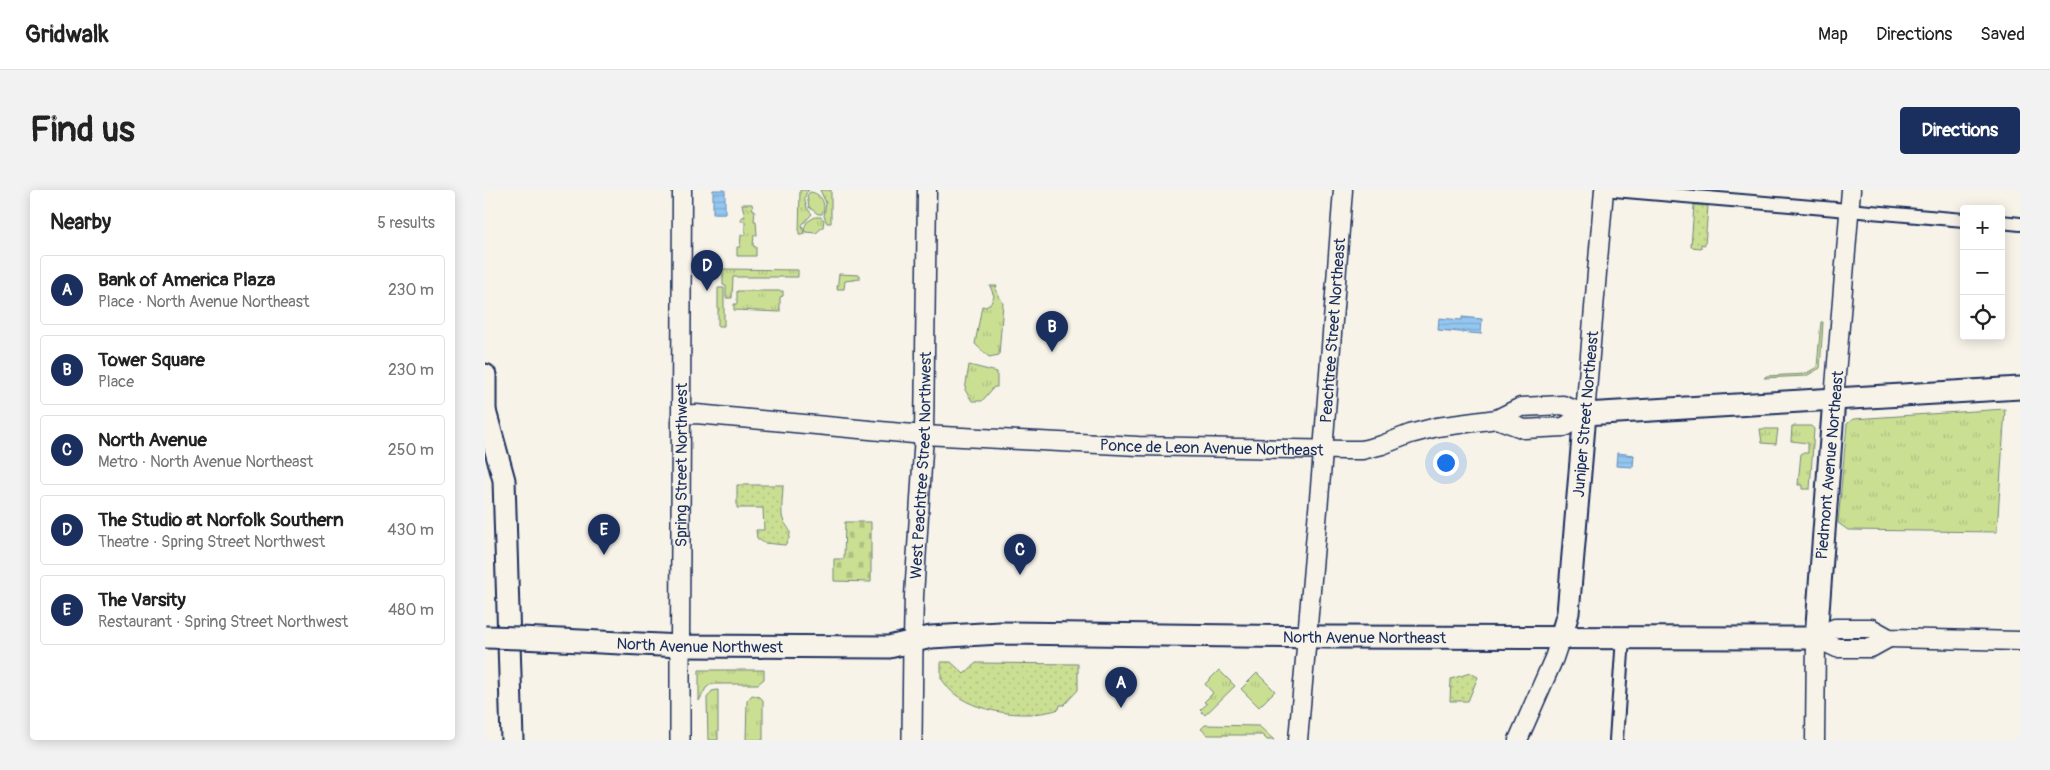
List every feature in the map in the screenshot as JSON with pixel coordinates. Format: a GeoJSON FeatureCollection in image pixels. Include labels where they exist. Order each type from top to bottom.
{"type":"FeatureCollection","features":[{"type":"Feature","properties":{"kind":"highway"},"geometry":{"type":"LineString","coordinates":[[485,375],[485,415]]}},
{"type":"Feature","properties":{"kind":"highway","name":"Ponce de Leon Avenue Northeast"},"geometry":{"type":"LineString","coordinates":[[1585,414],[2020,388]]}},
{"type":"Feature","properties":{"kind":"highway","name":"Piedmont Avenue Northeast"},"geometry":{"type":"LineString","coordinates":[[1816,638],[1834,399]]}},
{"type":"Feature","properties":{"kind":"highway"},"geometry":{"type":"LineString","coordinates":[[485,411],[504,480],[512,740]]}},
{"type":"Feature","properties":{"kind":"highway","name":"Juniper Street Northeast"},"geometry":{"type":"LineString","coordinates":[[1561,637],[1568,613],[1585,414]]}},
{"type":"Feature","properties":{"kind":"highway","name":"North Avenue Northeast"},"geometry":{"type":"LineString","coordinates":[[913,640],[931,637],[1000,633],[1816,638]]}},
{"type":"Feature","properties":{"kind":"highway","name":"North Avenue Northwest"},"geometry":{"type":"LineString","coordinates":[[485,637],[680,646],[889,647],[913,640]]}},
{"type":"Feature","properties":{"kind":"main road","name":"Spring Street Northwest"},"geometry":{"type":"LineString","coordinates":[[680,740],[682,190]]}},
{"type":"Feature","properties":{"kind":"main road","name":"West Peachtree Street Northwest"},"geometry":{"type":"LineString","coordinates":[[912,740],[914,596],[924,435],[927,190]]}},
{"type":"Feature","properties":{"kind":"main road","name":"Peachtree Street Northeast"},"geometry":{"type":"LineString","coordinates":[[1298,740],[1343,190]]}},
{"type":"Feature","properties":{"kind":"main road","name":"Juniper Street Northeast"},"geometry":{"type":"LineString","coordinates":[[1585,414],[1604,190]]}},
{"type":"Feature","properties":{"kind":"main road","name":"Piedmont Avenue Northeast"},"geometry":{"type":"LineString","coordinates":[[1834,399],[1851,190]]}},
{"type":"Feature","properties":{"kind":"main road","name":"Ponce de Leon Avenue Northeast"},"geometry":{"type":"LineString","coordinates":[[681,415],[696,414],[924,435],[1138,446],[1362,450],[1437,427],[1497,419],[1524,429],[1564,427],[1585,414]]}},
{"type":"Feature","properties":{"kind":"main road","name":"North Avenue Northeast"},"geometry":{"type":"LineString","coordinates":[[1816,638],[1835,628],[1871,628],[1889,638],[2020,641]]}},
{"type":"Feature","properties":{"kind":"main road"},"geometry":{"type":"LineString","coordinates":[[1518,740],[1554,658],[1561,637]]}},
{"type":"Feature","properties":{"kind":"main road","name":"Piedmont Avenue Northeast"},"geometry":{"type":"LineString","coordinates":[[1815,740],[1816,638]]}},
{"type":"Feature","properties":{"kind":"street"},"geometry":{"type":"LineString","coordinates":[[1614,190],[1960,220]]}},
{"type":"Feature","properties":{"kind":"street"},"geometry":{"type":"LineString","coordinates":[[2005,222],[2020,224]]}},
{"type":"Feature","properties":{"kind":"street"},"geometry":{"type":"LineString","coordinates":[[1616,740],[1623,637]]}},
{"type":"Feature","properties":{"kind":"green space"},"geometry":{"type":"Polygon","coordinates":[[[800,190],[809,190],[805,196],[805,202],[812,214],[802,225],[804,234],[799,234],[800,190]]]}},
{"type":"Feature","properties":{"kind":"green space"},"geometry":{"type":"Polygon","coordinates":[[[820,190],[831,190],[831,223],[827,223],[824,216],[826,203],[820,190]]]}},
{"type":"Feature","properties":{"kind":"green space"},"geometry":{"type":"Polygon","coordinates":[[[810,192],[817,194],[822,200],[824,206],[822,214],[818,214],[809,207],[807,196],[810,192]]]}},
{"type":"Feature","properties":{"kind":"green space"},"geometry":{"type":"Polygon","coordinates":[[[742,204],[752,204],[753,210],[755,210],[754,221],[756,221],[757,235],[754,235],[753,246],[756,247],[756,256],[737,256],[737,247],[740,247],[741,235],[745,235],[745,221],[741,221],[741,217],[745,217],[742,204]]]}},
{"type":"Feature","properties":{"kind":"green space"},"geometry":{"type":"Polygon","coordinates":[[[1694,205],[1708,206],[1705,245],[1701,244],[1701,248],[1691,247],[1694,205]]]}},
{"type":"Feature","properties":{"kind":"green space"},"geometry":{"type":"Polygon","coordinates":[[[815,217],[821,217],[824,220],[823,227],[816,233],[805,232],[804,228],[807,222],[815,217]]]}},
{"type":"Feature","properties":{"kind":"green space"},"geometry":{"type":"Polygon","coordinates":[[[723,269],[798,270],[798,277],[733,277],[732,298],[726,298],[726,286],[723,285],[723,269]]]}},
{"type":"Feature","properties":{"kind":"green space"},"geometry":{"type":"Polygon","coordinates":[[[839,274],[860,275],[860,279],[845,281],[844,289],[837,289],[839,274]]]}},
{"type":"Feature","properties":{"kind":"green space"},"geometry":{"type":"Polygon","coordinates":[[[990,286],[997,286],[995,289],[1003,303],[999,355],[989,357],[975,344],[982,306],[986,307],[991,303],[994,296],[990,286]]]}},
{"type":"Feature","properties":{"kind":"green space"},"geometry":{"type":"Polygon","coordinates":[[[718,288],[724,288],[724,326],[718,326],[718,288]]]}},
{"type":"Feature","properties":{"kind":"green space"},"geometry":{"type":"Polygon","coordinates":[[[737,291],[783,291],[783,296],[780,297],[780,312],[734,310],[734,304],[737,304],[737,291]]]}},
{"type":"Feature","properties":{"kind":"green space"},"geometry":{"type":"Polygon","coordinates":[[[1821,322],[1823,322],[1820,368],[1806,376],[1764,378],[1766,376],[1805,374],[1817,367],[1821,322]]]}},
{"type":"Feature","properties":{"kind":"green space"},"geometry":{"type":"Polygon","coordinates":[[[969,365],[997,372],[997,387],[994,387],[982,401],[972,401],[965,390],[969,365]]]}},
{"type":"Feature","properties":{"kind":"green space"},"geometry":{"type":"Polygon","coordinates":[[[2005,409],[1997,532],[1848,530],[1838,523],[1847,424],[1853,419],[2005,409]]]}},
{"type":"Feature","properties":{"kind":"green space"},"geometry":{"type":"Polygon","coordinates":[[[1792,426],[1811,426],[1814,429],[1810,489],[1802,489],[1802,485],[1798,485],[1801,453],[1808,453],[1808,443],[1791,441],[1792,426]]]}},
{"type":"Feature","properties":{"kind":"green space"},"geometry":{"type":"Polygon","coordinates":[[[1760,429],[1778,429],[1776,444],[1762,443],[1760,429]]]}},
{"type":"Feature","properties":{"kind":"green space"},"geometry":{"type":"Polygon","coordinates":[[[737,485],[783,485],[782,515],[790,532],[785,545],[764,543],[757,538],[756,530],[764,530],[763,508],[737,508],[737,485]]]}},
{"type":"Feature","properties":{"kind":"green space"},"geometry":{"type":"Polygon","coordinates":[[[845,522],[871,522],[871,582],[834,581],[834,559],[844,559],[845,522]]]}},
{"type":"Feature","properties":{"kind":"green space"},"geometry":{"type":"Polygon","coordinates":[[[941,662],[951,662],[964,674],[976,663],[1078,664],[1078,690],[1064,705],[1060,705],[1059,709],[1035,714],[1006,713],[979,707],[952,692],[941,678],[941,662]]]}},
{"type":"Feature","properties":{"kind":"green space"},"geometry":{"type":"Polygon","coordinates":[[[699,670],[764,670],[764,679],[758,684],[711,684],[706,688],[699,701],[699,670]]]}},
{"type":"Feature","properties":{"kind":"green space"},"geometry":{"type":"Polygon","coordinates":[[[1219,670],[1235,686],[1205,715],[1200,710],[1207,704],[1204,702],[1213,693],[1205,684],[1219,670]]]}},
{"type":"Feature","properties":{"kind":"green space"},"geometry":{"type":"Polygon","coordinates":[[[1257,673],[1275,691],[1259,707],[1241,689],[1257,673]]]}},
{"type":"Feature","properties":{"kind":"green space"},"geometry":{"type":"Polygon","coordinates":[[[1470,673],[1478,677],[1468,701],[1450,701],[1451,679],[1470,673]]]}},
{"type":"Feature","properties":{"kind":"green space"},"geometry":{"type":"Polygon","coordinates":[[[718,690],[718,740],[708,740],[707,698],[712,691],[718,690]]]}},
{"type":"Feature","properties":{"kind":"green space"},"geometry":{"type":"Polygon","coordinates":[[[752,695],[763,700],[763,740],[746,740],[747,701],[752,695]]]}},
{"type":"Feature","properties":{"kind":"green space"},"geometry":{"type":"Polygon","coordinates":[[[1205,725],[1259,726],[1274,740],[1267,740],[1262,735],[1208,735],[1201,729],[1205,725]]]}},
{"type":"Feature","properties":{"kind":"water"},"geometry":{"type":"Polygon","coordinates":[[[713,190],[725,190],[725,214],[713,214],[713,190]]]}},
{"type":"Feature","properties":{"kind":"water"},"geometry":{"type":"Polygon","coordinates":[[[1462,317],[1482,319],[1481,334],[1438,330],[1439,318],[1462,320],[1462,317]]]}},
{"type":"Feature","properties":{"kind":"water"},"geometry":{"type":"Polygon","coordinates":[[[1617,453],[1634,455],[1633,467],[1616,466],[1617,453]]]}},
{"type":"Feature","properties":{"kind":"place","name":"The Studio at Norfolk Southern"},"geometry":{"type":"Point","coordinates":[707,291]}},
{"type":"Feature","properties":{"kind":"place","name":"Tower Square"},"geometry":{"type":"Point","coordinates":[1052,352]}},
{"type":"Feature","properties":{"kind":"place","name":"The Varsity"},"geometry":{"type":"Point","coordinates":[604,555]}},
{"type":"Feature","properties":{"kind":"place","name":"North Avenue"},"geometry":{"type":"Point","coordinates":[1020,575]}},
{"type":"Feature","properties":{"kind":"place","name":"Bank of America Plaza"},"geometry":{"type":"Point","coordinates":[1121,708]}}]}
